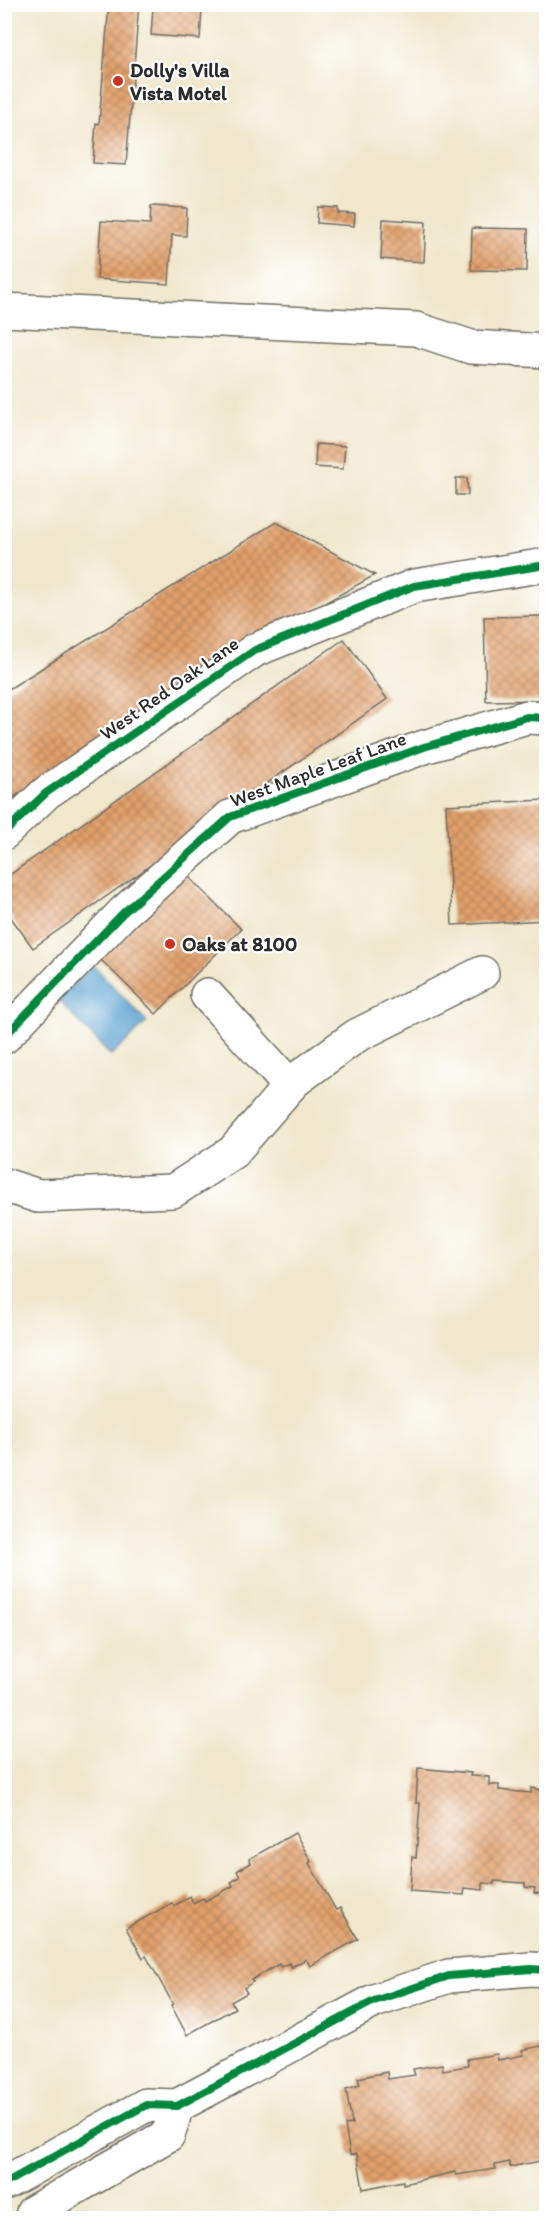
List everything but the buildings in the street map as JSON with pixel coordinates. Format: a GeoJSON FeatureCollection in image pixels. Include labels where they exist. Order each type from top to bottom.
{"type":"FeatureCollection","features":[{"type":"Feature","properties":{"kind":"street"},"geometry":{"type":"LineString","coordinates":[[4,310],[416,329],[471,347],[546,351]]}},
{"type":"Feature","properties":{"kind":"street","name":"West Red Oak Lane"},"geometry":{"type":"LineString","coordinates":[[4,832],[46,793],[255,650],[414,586],[546,565]]}},
{"type":"Feature","properties":{"kind":"street","name":"West Maple Leaf Lane"},"geometry":{"type":"LineString","coordinates":[[4,1037],[123,913],[230,817],[424,747],[527,717],[546,718]]}},
{"type":"Feature","properties":{"kind":"street"},"geometry":{"type":"LineString","coordinates":[[4,1185],[38,1196],[173,1191],[233,1152],[290,1086],[356,1036],[482,973]]}},
{"type":"Feature","properties":{"kind":"street"},"geometry":{"type":"LineString","coordinates":[[207,995],[290,1086]]}},
{"type":"Feature","properties":{"kind":"street"},"geometry":{"type":"LineString","coordinates":[[177,2106],[168,2135],[34,2215],[18,2190],[6,2182],[146,2105],[177,2106],[374,2001],[449,1976],[531,1969],[546,1970]]}},
{"type":"Feature","properties":{"kind":"water"},"geometry":{"type":"Polygon","coordinates":[[[93,965],[147,1022],[111,1056],[57,999],[93,965]]]}},
{"type":"Feature","properties":{"kind":"cycle path"},"geometry":{"type":"LineString","coordinates":[[4,833],[46,793],[255,650],[414,586],[546,565]]}},
{"type":"Feature","properties":{"kind":"cycle path"},"geometry":{"type":"LineString","coordinates":[[4,1037],[123,913],[230,817],[424,747],[527,717],[546,718]]}},
{"type":"Feature","properties":{"kind":"cycle path"},"geometry":{"type":"LineString","coordinates":[[7,2182],[146,2105],[177,2106],[374,2001],[449,1976],[531,1969],[546,1970]]}},
{"type":"Feature","properties":{"kind":"place","name":"Dolly's Villa Vista Motel"},"geometry":{"type":"Point","coordinates":[118,81]}},
{"type":"Feature","properties":{"kind":"place","name":"Oaks at 8100"},"geometry":{"type":"Point","coordinates":[170,944]}}]}
